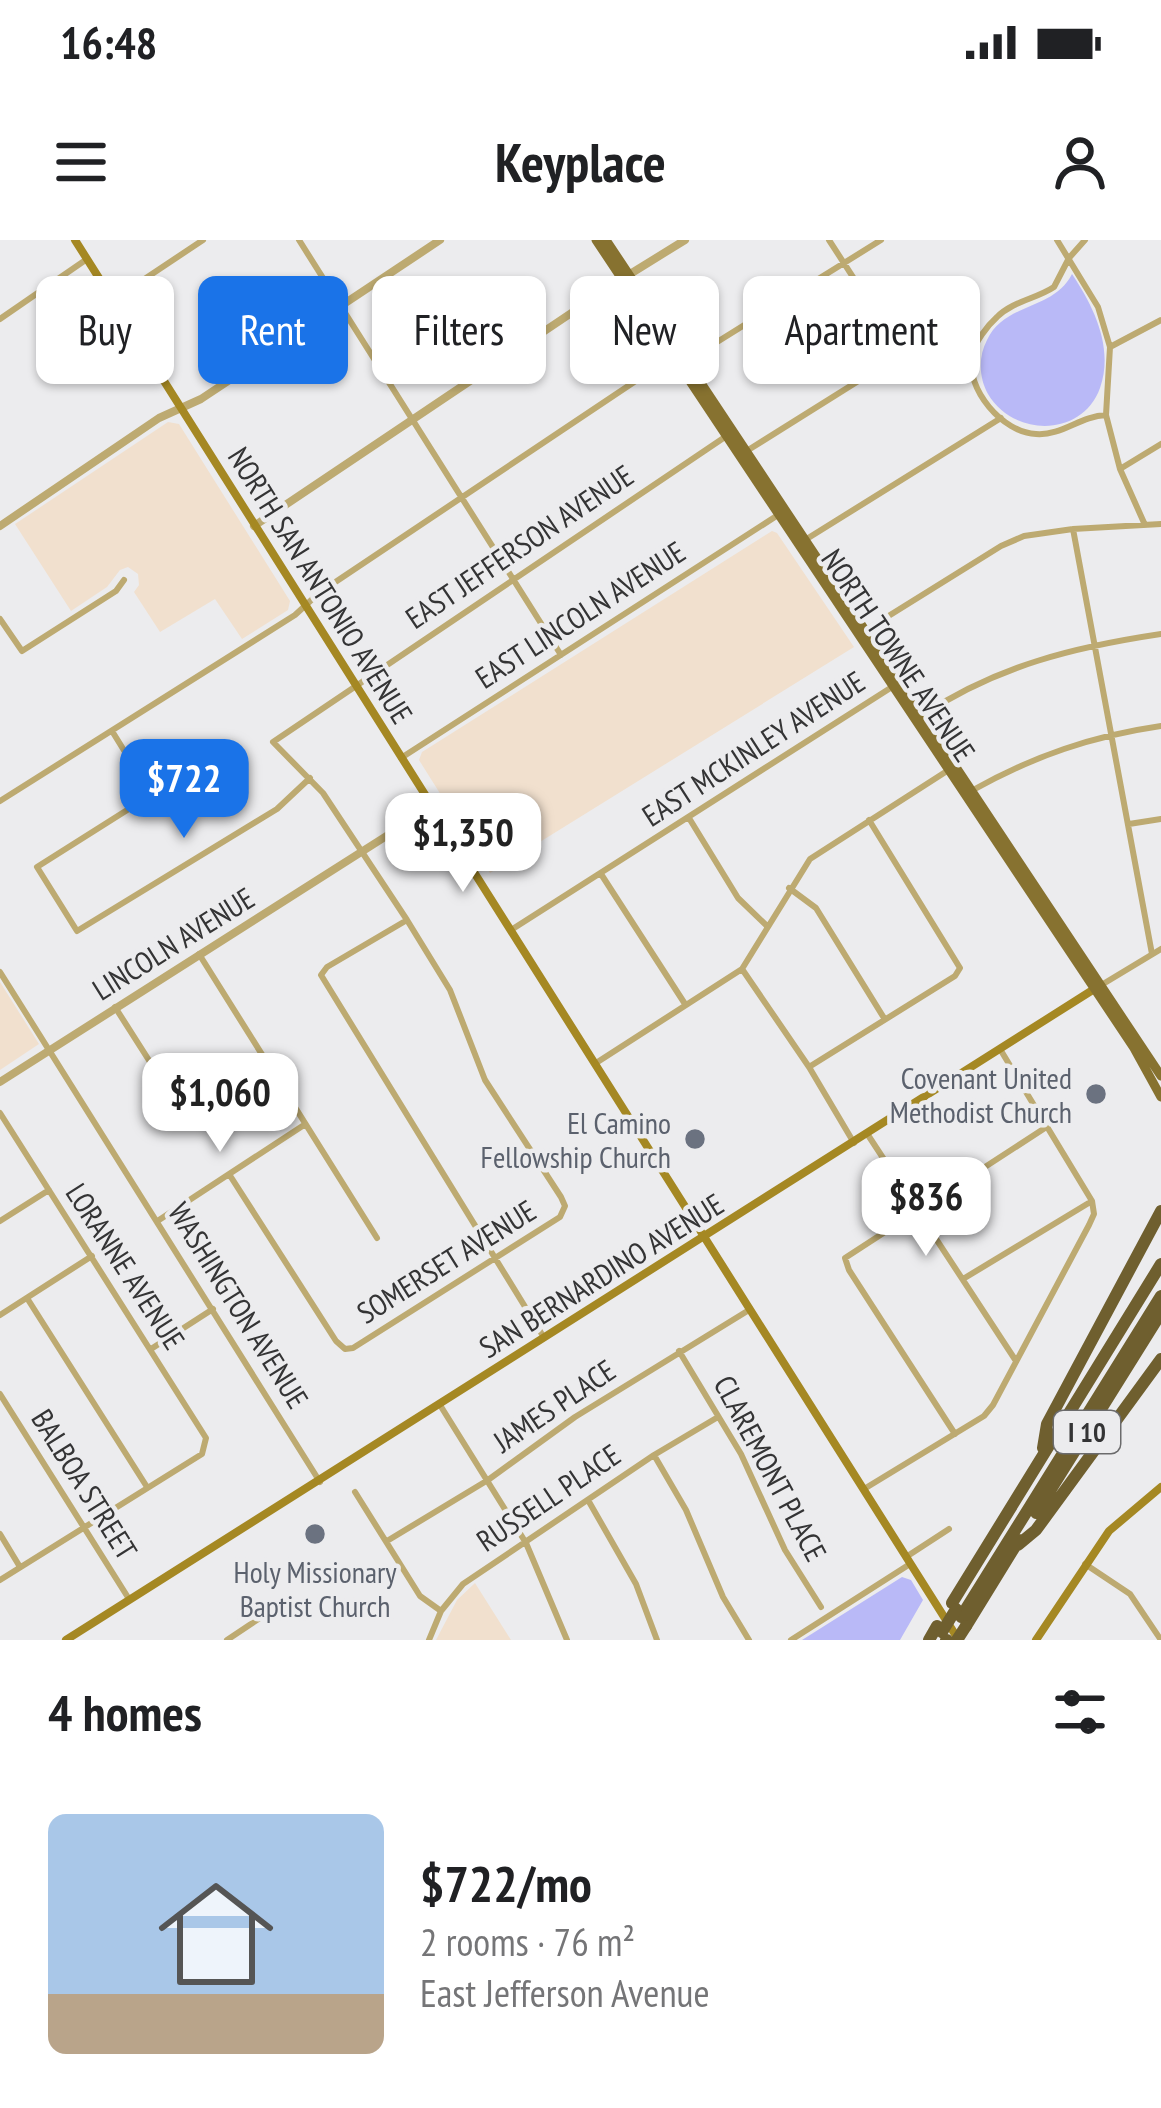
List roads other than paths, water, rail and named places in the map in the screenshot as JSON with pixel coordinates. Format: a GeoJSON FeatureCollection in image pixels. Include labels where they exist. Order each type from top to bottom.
{"type":"FeatureCollection","features":[{"type":"Feature","properties":{"kind":"highway"},"geometry":{"type":"LineString","coordinates":[[1042,1455],[1047,1424],[1161,1211]]}},
{"type":"Feature","properties":{"kind":"highway","name":"I 10"},"geometry":{"type":"LineString","coordinates":[[958,1640],[959,1614],[1042,1455],[1161,1264]]}},
{"type":"Feature","properties":{"kind":"highway"},"geometry":{"type":"LineString","coordinates":[[959,1614],[1161,1277]]}},
{"type":"Feature","properties":{"kind":"highway"},"geometry":{"type":"LineString","coordinates":[[959,1614],[1161,1296]]}},
{"type":"Feature","properties":{"kind":"highway","name":"I 10"},"geometry":{"type":"LineString","coordinates":[[940,1636],[1013,1550],[1161,1313]]}},
{"type":"Feature","properties":{"kind":"highway"},"geometry":{"type":"LineString","coordinates":[[1013,1550],[1036,1530],[1161,1359]]}},
{"type":"Feature","properties":{"kind":"main road","name":"NORTH SAN ANTONIO AVENUE"},"geometry":{"type":"LineString","coordinates":[[75,240],[98,276]]}},
{"type":"Feature","properties":{"kind":"main road","name":"NORTH TOWNE AVENUE"},"geometry":{"type":"LineString","coordinates":[[596,240],[624,276]]}},
{"type":"Feature","properties":{"kind":"main road","name":"NORTH TOWNE AVENUE"},"geometry":{"type":"LineString","coordinates":[[606,240],[624,276]]}},
{"type":"Feature","properties":{"kind":"main road","name":"NORTH SAN ANTONIO AVENUE"},"geometry":{"type":"LineString","coordinates":[[166,384],[958,1640]]}},
{"type":"Feature","properties":{"kind":"main road","name":"NORTH TOWNE AVENUE"},"geometry":{"type":"LineString","coordinates":[[697,384],[1161,1076]]}},
{"type":"Feature","properties":{"kind":"main road","name":"NORTH TOWNE AVENUE"},"geometry":{"type":"LineString","coordinates":[[801,543],[866,630],[896,685]]}},
{"type":"Feature","properties":{"kind":"main road","name":"NORTH TOWNE AVENUE"},"geometry":{"type":"LineString","coordinates":[[1099,987],[1161,1097]]}},
{"type":"Feature","properties":{"kind":"main road","name":"SAN BERNARDINO AVENUE"},"geometry":{"type":"LineString","coordinates":[[66,1640],[1099,987]]}},
{"type":"Feature","properties":{"kind":"main road"},"geometry":{"type":"LineString","coordinates":[[1036,1640],[1121,1518],[1161,1487]]}},
{"type":"Feature","properties":{"kind":"street"},"geometry":{"type":"LineString","coordinates":[[149,276],[203,240]]}},
{"type":"Feature","properties":{"kind":"street"},"geometry":{"type":"LineString","coordinates":[[299,240],[322,276]]}},
{"type":"Feature","properties":{"kind":"street"},"geometry":{"type":"LineString","coordinates":[[348,301],[440,240]]}},
{"type":"Feature","properties":{"kind":"street"},"geometry":{"type":"LineString","coordinates":[[627,276],[686,240]]}},
{"type":"Feature","properties":{"kind":"street"},"geometry":{"type":"LineString","coordinates":[[830,240],[854,276]]}},
{"type":"Feature","properties":{"kind":"street"},"geometry":{"type":"LineString","coordinates":[[719,335],[880,240]]}},
{"type":"Feature","properties":{"kind":"street"},"geometry":{"type":"LineString","coordinates":[[1057,240],[1098,307],[1110,347],[1106,416],[1120,469],[1145,525]]}},
{"type":"Feature","properties":{"kind":"street"},"geometry":{"type":"LineString","coordinates":[[980,343],[997,316],[1054,287],[1084,240]]}},
{"type":"Feature","properties":{"kind":"street"},"geometry":{"type":"LineString","coordinates":[[0,319],[87,259]]}},
{"type":"Feature","properties":{"kind":"street"},"geometry":{"type":"LineString","coordinates":[[254,526],[570,314]]}},
{"type":"Feature","properties":{"kind":"street"},"geometry":{"type":"LineString","coordinates":[[348,317],[561,655]]}},
{"type":"Feature","properties":{"kind":"street"},"geometry":{"type":"LineString","coordinates":[[1110,347],[1161,320]]}},
{"type":"Feature","properties":{"kind":"street"},"geometry":{"type":"LineString","coordinates":[[0,526],[224,384]]}},
{"type":"Feature","properties":{"kind":"street"},"geometry":{"type":"LineString","coordinates":[[0,801],[295,615],[304,604],[640,384]]}},
{"type":"Feature","properties":{"kind":"street"},"geometry":{"type":"LineString","coordinates":[[743,453],[853,384]]}},
{"type":"Feature","properties":{"kind":"street"},"geometry":{"type":"LineString","coordinates":[[979,384],[1001,418],[1019,431],[1042,434],[1067,428],[1087,416],[1106,416]]}},
{"type":"Feature","properties":{"kind":"street"},"geometry":{"type":"LineString","coordinates":[[801,543],[1001,418]]}},
{"type":"Feature","properties":{"kind":"street","name":"EAST JEFFERSON AVENUE"},"geometry":{"type":"LineString","coordinates":[[310,778],[273,742],[731,434]]}},
{"type":"Feature","properties":{"kind":"street"},"geometry":{"type":"LineString","coordinates":[[1120,469],[1161,444]]}},
{"type":"Feature","properties":{"kind":"street","name":"EAST LINCOLN AVENUE"},"geometry":{"type":"LineString","coordinates":[[401,758],[782,513]]}},
{"type":"Feature","properties":{"kind":"street","name":"EAST MCKINLEY AVENUE"},"geometry":{"type":"LineString","coordinates":[[866,630],[1024,536],[1161,524]]}},
{"type":"Feature","properties":{"kind":"street"},"geometry":{"type":"LineString","coordinates":[[1073,529],[1152,954]]}},
{"type":"Feature","properties":{"kind":"street"},"geometry":{"type":"LineString","coordinates":[[0,619],[22,651],[116,591],[124,580]]}},
{"type":"Feature","properties":{"kind":"street"},"geometry":{"type":"LineString","coordinates":[[918,718],[995,674],[1093,644],[1161,634]]}},
{"type":"Feature","properties":{"kind":"street","name":"EAST MCKINLEY AVENUE"},"geometry":{"type":"LineString","coordinates":[[511,930],[896,685]]}},
{"type":"Feature","properties":{"kind":"street"},"geometry":{"type":"LineString","coordinates":[[968,793],[1043,754],[1110,734],[1161,726]]}},
{"type":"Feature","properties":{"kind":"street"},"geometry":{"type":"LineString","coordinates":[[112,730],[152,794]]}},
{"type":"Feature","properties":{"kind":"street"},"geometry":{"type":"LineString","coordinates":[[200,764],[37,867],[77,931],[277,808],[310,778],[407,920],[321,975],[545,1340]]}},
{"type":"Feature","properties":{"kind":"street"},"geometry":{"type":"LineString","coordinates":[[596,1064],[742,969],[810,859],[951,768]]}},
{"type":"Feature","properties":{"kind":"street","name":"LINCOLN AVENUE"},"geometry":{"type":"LineString","coordinates":[[0,1082],[433,807]]}},
{"type":"Feature","properties":{"kind":"street"},"geometry":{"type":"LineString","coordinates":[[688,818],[738,898],[769,927]]}},
{"type":"Feature","properties":{"kind":"street"},"geometry":{"type":"LineString","coordinates":[[809,1067],[955,976],[960,968],[869,819]]}},
{"type":"Feature","properties":{"kind":"street"},"geometry":{"type":"LineString","coordinates":[[1127,824],[1161,819]]}},
{"type":"Feature","properties":{"kind":"street"},"geometry":{"type":"LineString","coordinates":[[601,874],[685,1004]]}},
{"type":"Feature","properties":{"kind":"street"},"geometry":{"type":"LineString","coordinates":[[789,888],[816,908],[884,1018]]}},
{"type":"Feature","properties":{"kind":"street","name":"SOMERSET AVENUE"},"geometry":{"type":"LineString","coordinates":[[229,1174],[345,1349],[560,1217],[565,1206],[484,1080],[450,990],[407,920]]}},
{"type":"Feature","properties":{"kind":"street","name":"SAN BERNARDINO AVENUE"},"geometry":{"type":"LineString","coordinates":[[1099,987],[1161,949]]}},
{"type":"Feature","properties":{"kind":"street"},"geometry":{"type":"LineString","coordinates":[[199,954],[377,1238]]}},
{"type":"Feature","properties":{"kind":"street"},"geometry":{"type":"LineString","coordinates":[[742,969],[854,1143]]}},
{"type":"Feature","properties":{"kind":"street","name":"WASHINGTON AVENUE"},"geometry":{"type":"LineString","coordinates":[[0,972],[320,1482]]}},
{"type":"Feature","properties":{"kind":"street"},"geometry":{"type":"LineString","coordinates":[[115,1007],[180,1109]]}},
{"type":"Feature","properties":{"kind":"street"},"geometry":{"type":"LineString","coordinates":[[864,1489],[993,1406],[1094,1214],[1092,1201],[1000,1049]]}},
{"type":"Feature","properties":{"kind":"street","name":"LORANNE AVENUE"},"geometry":{"type":"LineString","coordinates":[[0,1113],[206,1438],[202,1454],[148,1488]]}},
{"type":"Feature","properties":{"kind":"street"},"geometry":{"type":"LineString","coordinates":[[159,1220],[304,1125]]}},
{"type":"Feature","properties":{"kind":"street"},"geometry":{"type":"LineString","coordinates":[[955,1434],[845,1258],[1048,1126]]}},
{"type":"Feature","properties":{"kind":"street"},"geometry":{"type":"LineString","coordinates":[[868,1135],[1016,1361]]}},
{"type":"Feature","properties":{"kind":"street"},"geometry":{"type":"LineString","coordinates":[[0,1221],[49,1190]]}},
{"type":"Feature","properties":{"kind":"street"},"geometry":{"type":"LineString","coordinates":[[963,1279],[1092,1201]]}},
{"type":"Feature","properties":{"kind":"street"},"geometry":{"type":"LineString","coordinates":[[0,1315],[92,1256]]}},
{"type":"Feature","properties":{"kind":"street"},"geometry":{"type":"LineString","coordinates":[[0,1580],[148,1488],[27,1298]]}},
{"type":"Feature","properties":{"kind":"street"},"geometry":{"type":"LineString","coordinates":[[151,1349],[213,1310]]}},
{"type":"Feature","properties":{"kind":"street","name":"JAMES PLACE"},"geometry":{"type":"LineString","coordinates":[[387,1541],[749,1310]]}},
{"type":"Feature","properties":{"kind":"street","name":"CLAREMONT PLACE"},"geometry":{"type":"LineString","coordinates":[[680,1352],[763,1499],[785,1550],[821,1607]]}},
{"type":"Feature","properties":{"kind":"street","name":"BALBOA STREET"},"geometry":{"type":"LineString","coordinates":[[0,1394],[129,1599]]}},
{"type":"Feature","properties":{"kind":"street"},"geometry":{"type":"LineString","coordinates":[[440,1405],[526,1543],[567,1640]]}},
{"type":"Feature","properties":{"kind":"street","name":"RUSSELL PLACE"},"geometry":{"type":"LineString","coordinates":[[429,1640],[441,1611],[463,1584],[654,1454],[718,1417]]}},
{"type":"Feature","properties":{"kind":"street"},"geometry":{"type":"LineString","coordinates":[[654,1454],[749,1640]]}},
{"type":"Feature","properties":{"kind":"street"},"geometry":{"type":"LineString","coordinates":[[355,1492],[419,1596],[441,1611]]}},
{"type":"Feature","properties":{"kind":"street"},"geometry":{"type":"LineString","coordinates":[[588,1500],[636,1584],[657,1640]]}},
{"type":"Feature","properties":{"kind":"street"},"geometry":{"type":"LineString","coordinates":[[791,1640],[949,1529]]}},
{"type":"Feature","properties":{"kind":"street"},"geometry":{"type":"LineString","coordinates":[[0,1534],[20,1567]]}},
{"type":"Feature","properties":{"kind":"street"},"geometry":{"type":"LineString","coordinates":[[1085,1564],[1130,1594],[1161,1640]]}},
{"type":"Feature","properties":{"kind":"street"},"geometry":{"type":"LineString","coordinates":[[227,1640],[292,1602]]}},
{"type":"Feature","properties":{"kind":"place","name":"Covenant United Methodist Church"},"geometry":{"type":"Point","coordinates":[1096,1094]}},
{"type":"Feature","properties":{"kind":"place","name":"El Camino Fellowship Church"},"geometry":{"type":"Point","coordinates":[695,1139]}},
{"type":"Feature","properties":{"kind":"place","name":"Holy Missionary Baptist Church"},"geometry":{"type":"Point","coordinates":[315,1534]}}]}
